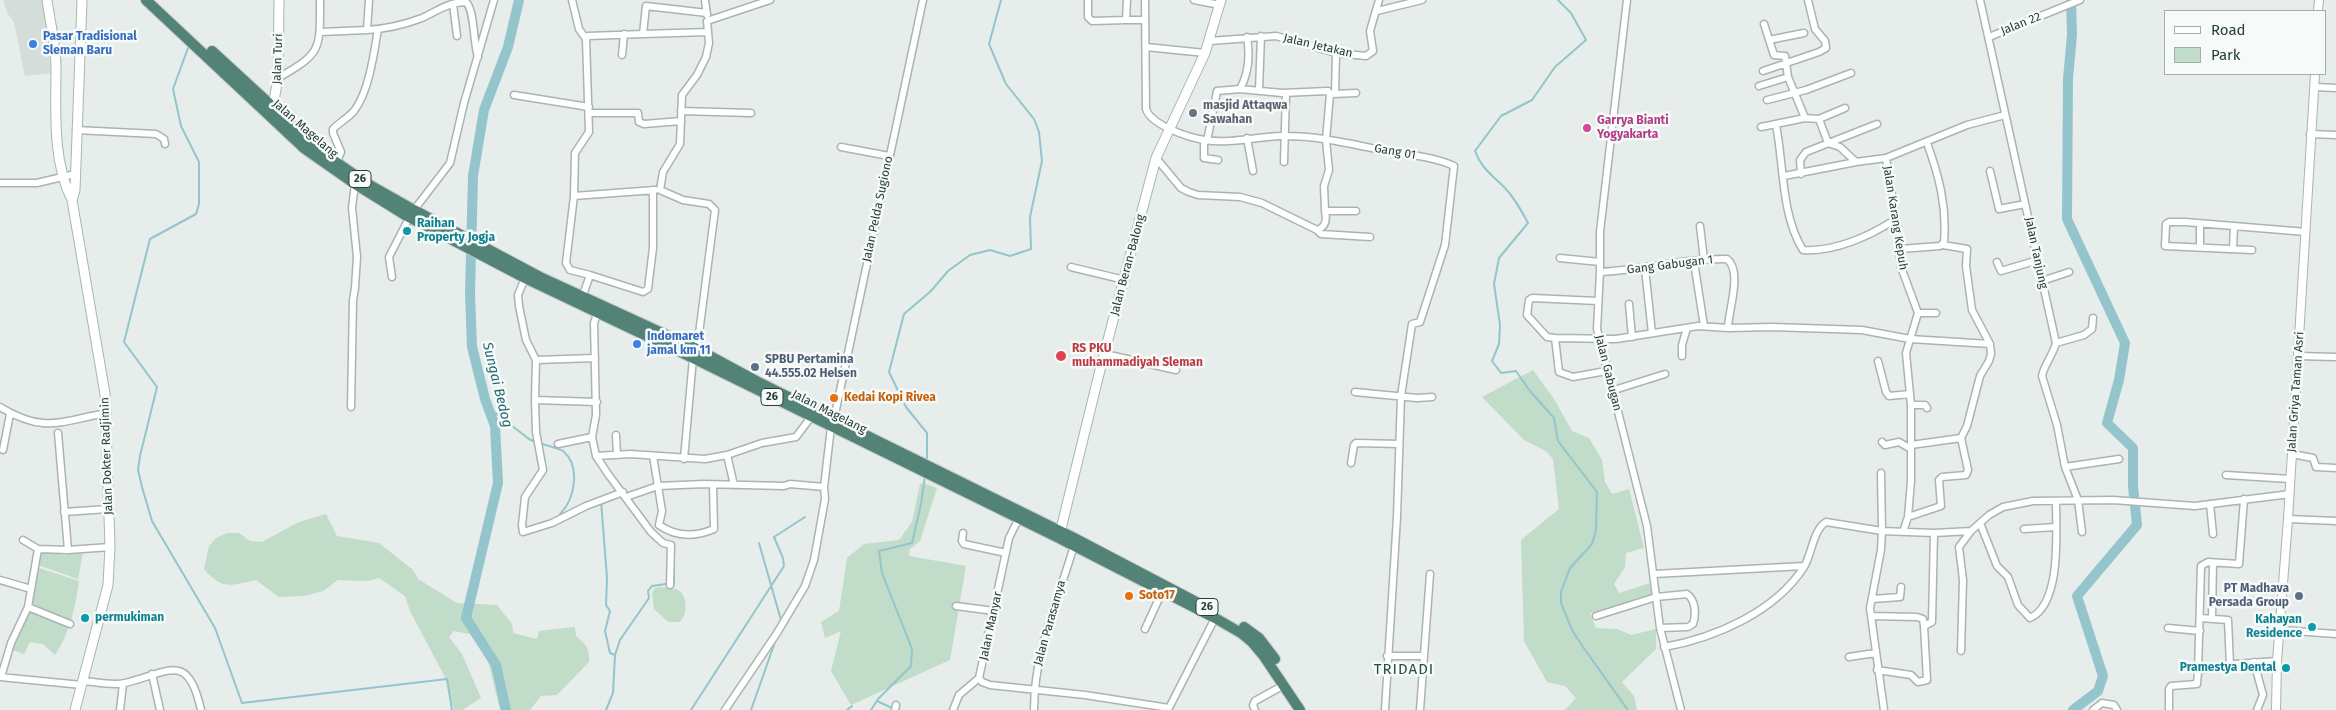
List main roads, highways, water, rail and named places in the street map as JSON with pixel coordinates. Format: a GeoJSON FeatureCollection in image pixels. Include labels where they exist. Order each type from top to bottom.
{"type":"FeatureCollection","features":[{"type":"Feature","properties":{"kind":"highway","name":"Jalan Magelang"},"geometry":{"type":"LineString","coordinates":[[146,0],[272,112],[337,162],[412,214]]}},
{"type":"Feature","properties":{"kind":"highway","name":"Jalan Magelang"},"geometry":{"type":"LineString","coordinates":[[155,0],[272,112],[305,149],[355,184],[486,254],[525,278],[695,353],[1018,520],[1060,535]]}},
{"type":"Feature","properties":{"kind":"highway","name":"Jalan Magelang"},"geometry":{"type":"LineString","coordinates":[[486,254],[583,295],[669,342]]}},
{"type":"Feature","properties":{"kind":"highway","name":"Jalan Magelang"},"geometry":{"type":"LineString","coordinates":[[695,353],[811,417],[832,423],[1060,535],[1162,592],[1241,633],[1264,655],[1300,710]]}},
{"type":"Feature","properties":{"kind":"highway","name":"Jalan Magelang"},"geometry":{"type":"LineString","coordinates":[[1075,543],[1225,617],[1259,638],[1308,710]]}},
{"type":"Feature","properties":{"kind":"main road","name":"Jalan Dokter Radjimin"},"geometry":{"type":"LineString","coordinates":[[47,0],[56,62],[55,118],[64,176],[72,200],[107,413],[110,547],[108,585],[75,710]]}},
{"type":"Feature","properties":{"kind":"main road","name":"Jalan Dokter Radjimin"},"geometry":{"type":"LineString","coordinates":[[72,200],[75,190],[82,0]]}},
{"type":"Feature","properties":{"kind":"main road","name":"Jalan Turi"},"geometry":{"type":"LineString","coordinates":[[272,112],[278,78],[279,0]]}},
{"type":"Feature","properties":{"kind":"main road","name":"Jalan Beran-Balong"},"geometry":{"type":"LineString","coordinates":[[1060,535],[1156,158],[1210,41],[1220,2]]}},
{"type":"Feature","properties":{"kind":"waterway","name":"Sungai Bedog"},"geometry":{"type":"LineString","coordinates":[[506,710],[496,665],[466,618],[498,483],[495,426],[485,399],[472,347],[470,293],[473,176],[484,110],[508,47],[519,0]]}},
{"type":"Feature","properties":{"kind":"waterway"},"geometry":{"type":"LineString","coordinates":[[927,461],[927,433],[906,407],[889,372],[904,314],[931,291],[948,271],[970,255],[990,250],[1010,256],[1031,249],[1030,217],[1042,161],[1039,132],[1034,119],[1006,84],[989,44],[1001,0]]}},
{"type":"Feature","properties":{"kind":"waterway"},"geometry":{"type":"LineString","coordinates":[[1558,0],[1571,13],[1586,40],[1555,67],[1532,100],[1501,116],[1475,151],[1484,167],[1511,195],[1528,223],[1499,258],[1494,284],[1500,325],[1499,344],[1492,361],[1501,373],[1516,371],[1530,391],[1554,418],[1558,441],[1597,492],[1596,530],[1592,544],[1570,568],[1561,592],[1561,603],[1572,630],[1628,710]]}},
{"type":"Feature","properties":{"kind":"waterway"},"geometry":{"type":"LineString","coordinates":[[2071,0],[2072,35],[2068,79],[2067,219],[2125,343],[2119,380],[2107,423],[2133,448],[2133,486],[2137,525],[2077,596],[2103,676],[2098,691],[2073,710]]}},
{"type":"Feature","properties":{"kind":"waterway"},"geometry":{"type":"LineString","coordinates":[[188,48],[173,89],[181,126],[199,162],[199,204],[196,214],[150,239],[124,342],[157,387],[138,470],[152,521],[215,628],[242,703],[447,679],[452,710]]}},
{"type":"Feature","properties":{"kind":"waterway"},"geometry":{"type":"LineString","coordinates":[[489,408],[535,442]]}},
{"type":"Feature","properties":{"kind":"waterway"},"geometry":{"type":"LineString","coordinates":[[540,443],[563,451],[569,457],[572,465],[574,482],[569,500],[560,514],[564,514]]}},
{"type":"Feature","properties":{"kind":"waterway"},"geometry":{"type":"LineString","coordinates":[[871,710],[878,699],[911,666],[912,649],[882,573],[879,551],[912,543],[925,476]]}},
{"type":"Feature","properties":{"kind":"waterway"},"geometry":{"type":"LineString","coordinates":[[601,501],[607,578],[606,605],[610,611],[605,631],[610,653],[615,655]]}},
{"type":"Feature","properties":{"kind":"waterway"},"geometry":{"type":"LineString","coordinates":[[691,710],[784,566],[783,558],[774,537],[805,517]]}},
{"type":"Feature","properties":{"kind":"waterway"},"geometry":{"type":"LineString","coordinates":[[650,535],[654,540]]}},
{"type":"Feature","properties":{"kind":"waterway"},"geometry":{"type":"LineString","coordinates":[[759,543],[781,620]]}},
{"type":"Feature","properties":{"kind":"waterway"},"geometry":{"type":"LineString","coordinates":[[674,558],[674,584]]}},
{"type":"Feature","properties":{"kind":"waterway"},"geometry":{"type":"LineString","coordinates":[[606,710],[613,693],[615,655],[620,640],[649,598],[648,591],[652,586],[666,584]]}},
{"type":"Feature","properties":{"kind":"waterway"},"geometry":{"type":"LineString","coordinates":[[751,710],[775,642]]}},
{"type":"Feature","properties":{"kind":"waterway"},"geometry":{"type":"LineString","coordinates":[[877,701],[892,708]]}},
{"type":"Feature","properties":{"kind":"waterway"},"geometry":{"type":"LineString","coordinates":[[847,710],[852,706]]}},
{"type":"Feature","properties":{"kind":"place","name":"Pasar Tradisional Sleman Baru"},"geometry":{"type":"Point","coordinates":[33,44]}},
{"type":"Feature","properties":{"kind":"place","name":"masjid Attaqwa Sawahan"},"geometry":{"type":"Point","coordinates":[1193,113]}},
{"type":"Feature","properties":{"kind":"place","name":"Garrya Bianti Yogyakarta"},"geometry":{"type":"Point","coordinates":[1587,128]}},
{"type":"Feature","properties":{"kind":"place","name":"Raihan Property Jogja"},"geometry":{"type":"Point","coordinates":[407,231]}},
{"type":"Feature","properties":{"kind":"place","name":"Indomaret jamal km 11"},"geometry":{"type":"Point","coordinates":[637,344]}},
{"type":"Feature","properties":{"kind":"place","name":"RS PKU muhammadiyah Sleman"},"geometry":{"type":"Point","coordinates":[1061,356]}},
{"type":"Feature","properties":{"kind":"place","name":"SPBU Pertamina 44.555.02 Helsen"},"geometry":{"type":"Point","coordinates":[755,367]}},
{"type":"Feature","properties":{"kind":"place","name":"Kedai Kopi Rivea"},"geometry":{"type":"Point","coordinates":[834,398]}},
{"type":"Feature","properties":{"kind":"place","name":"Soto17"},"geometry":{"type":"Point","coordinates":[1129,596]}},
{"type":"Feature","properties":{"kind":"place","name":"PT Madhava Persada Group"},"geometry":{"type":"Point","coordinates":[2299,596]}},
{"type":"Feature","properties":{"kind":"place","name":"permukiman"},"geometry":{"type":"Point","coordinates":[85,618]}},
{"type":"Feature","properties":{"kind":"place","name":"Kahayan Residence"},"geometry":{"type":"Point","coordinates":[2312,627]}},
{"type":"Feature","properties":{"kind":"place","name":"Pramestya Dental"},"geometry":{"type":"Point","coordinates":[2286,668]}},
{"type":"Feature","properties":{"kind":"district","name":"TRIDADI"},"geometry":{"type":"Point","coordinates":[1404,670]}}]}
